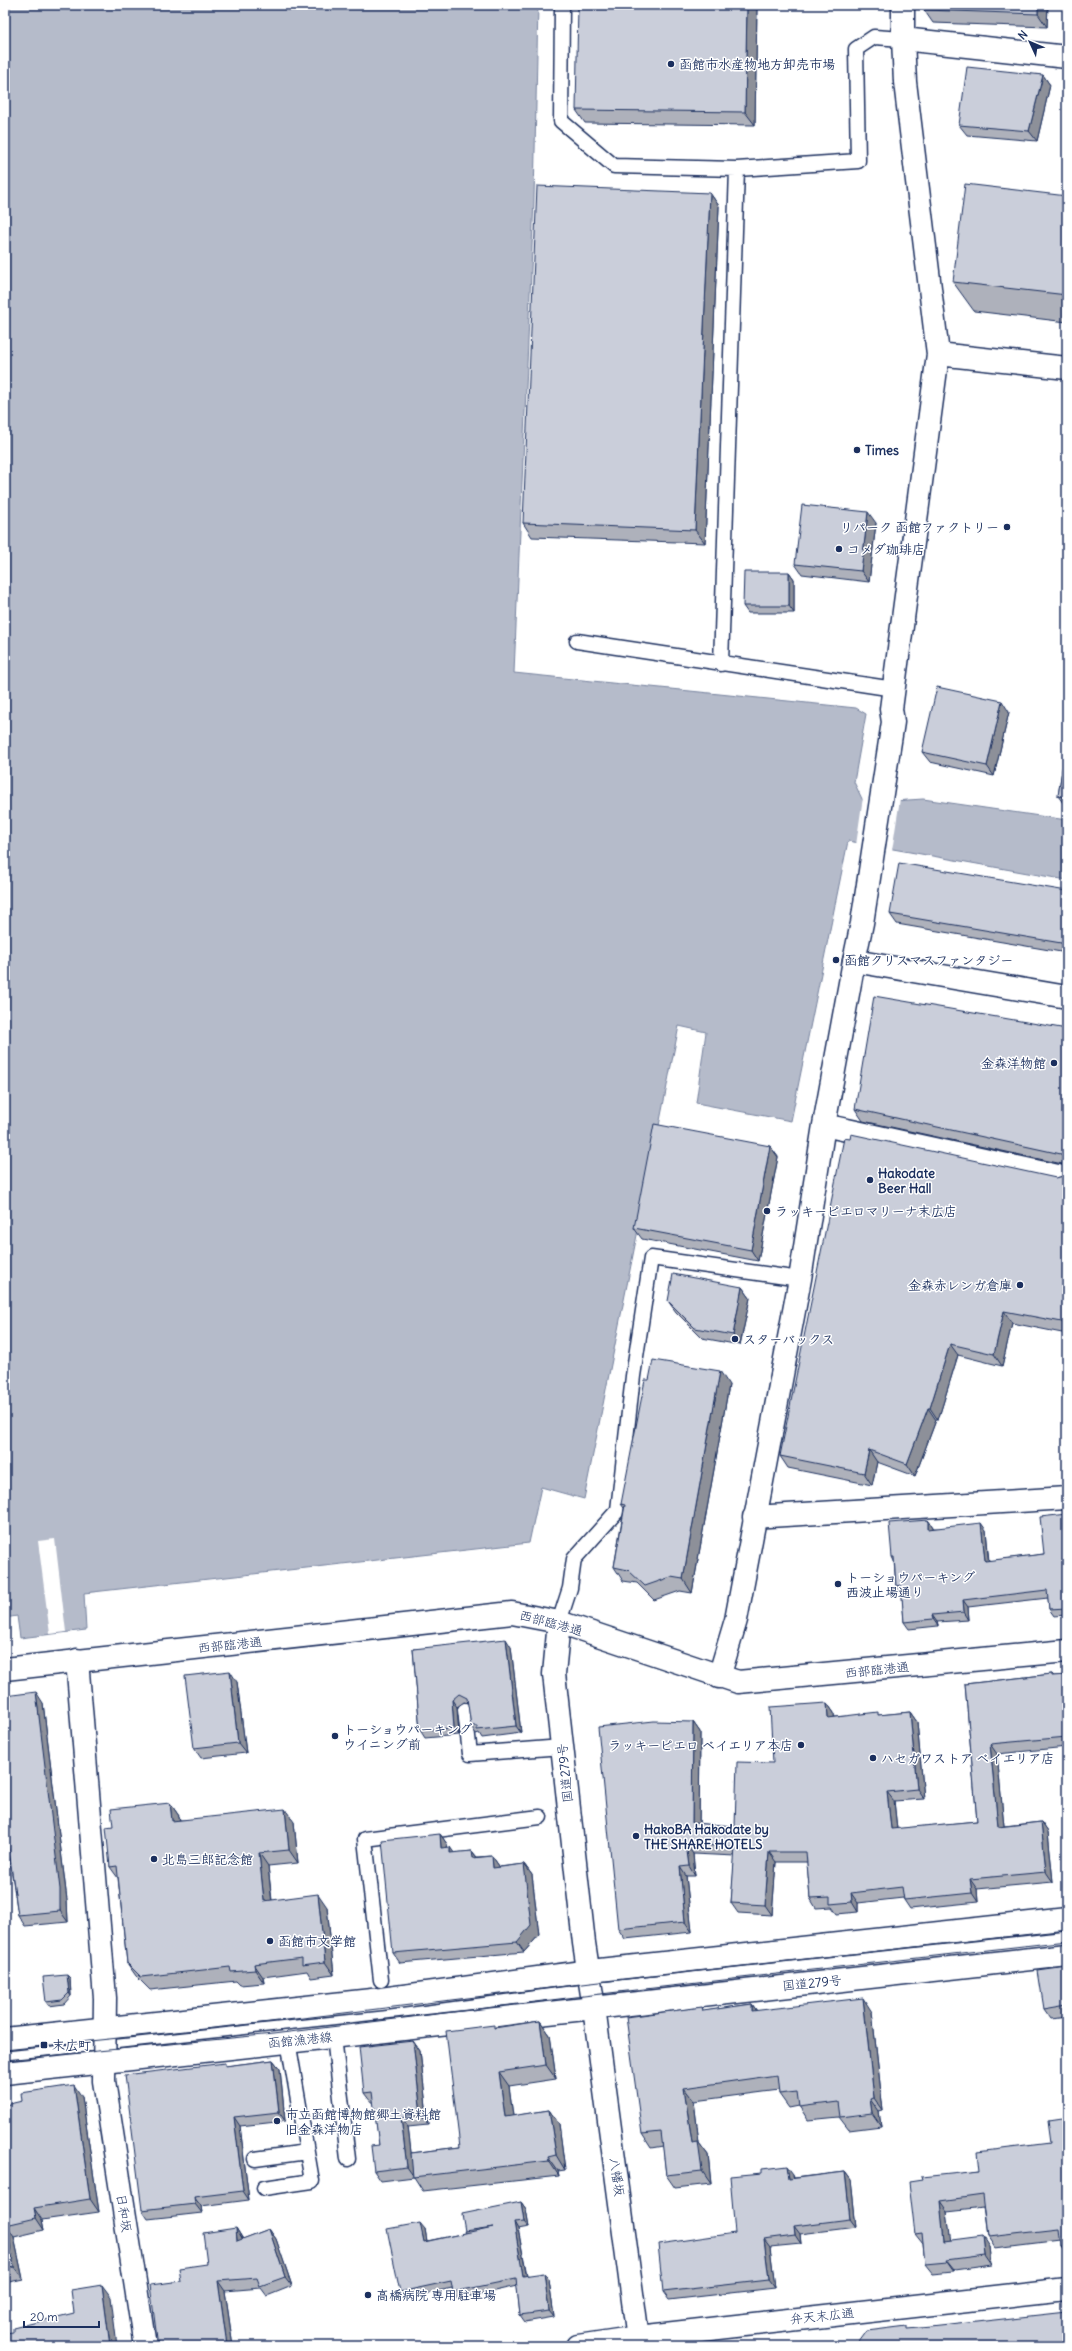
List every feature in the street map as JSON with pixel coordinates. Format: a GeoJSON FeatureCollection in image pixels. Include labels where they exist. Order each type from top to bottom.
{"type":"FeatureCollection","features":[{"type":"Feature","properties":{"kind":"main road"},"geometry":{"type":"LineString","coordinates":[[719,1677],[736,1620],[754,1517],[800,1279],[824,1125],[862,923],[893,707],[938,354],[905,82],[903,5]]}},
{"type":"Feature","properties":{"kind":"main road"},"geometry":{"type":"LineString","coordinates":[[903,39],[1067,57]]}},
{"type":"Feature","properties":{"kind":"main road"},"geometry":{"type":"LineString","coordinates":[[938,354],[1067,368]]}},
{"type":"Feature","properties":{"kind":"main road"},"geometry":{"type":"LineString","coordinates":[[854,961],[1067,997]]}},
{"type":"Feature","properties":{"kind":"main road"},"geometry":{"type":"LineString","coordinates":[[824,1125],[1067,1178]]}},
{"type":"Feature","properties":{"kind":"main road"},"geometry":{"type":"LineString","coordinates":[[754,1517],[1067,1498]]}},
{"type":"Feature","properties":{"kind":"main road","name":"西部臨港通"},"geometry":{"type":"LineString","coordinates":[[5,1669],[512,1612],[559,1622],[719,1677],[738,1682],[1067,1651]]}},
{"type":"Feature","properties":{"kind":"main road","name":"国道279号"},"geometry":{"type":"LineString","coordinates":[[559,1622],[554,1674],[594,2008],[1067,1955]]}},
{"type":"Feature","properties":{"kind":"main road","name":"日和坂"},"geometry":{"type":"LineString","coordinates":[[77,1660],[106,1998],[104,2072],[144,2346]]}},
{"type":"Feature","properties":{"kind":"main road"},"geometry":{"type":"LineString","coordinates":[[5,2039],[381,1998],[590,1972],[1067,1919]]}},
{"type":"Feature","properties":{"kind":"main road","name":"函館漁港線"},"geometry":{"type":"LineString","coordinates":[[5,2073],[104,2072],[288,2041],[594,2008]]}},
{"type":"Feature","properties":{"kind":"main road","name":"八幡坂"},"geometry":{"type":"LineString","coordinates":[[594,2008],[638,2341]]}},
{"type":"Feature","properties":{"kind":"main road","name":"弁天末広通"},"geometry":{"type":"LineString","coordinates":[[578,2346],[638,2341],[1067,2289]]}},
{"type":"Feature","properties":{"kind":"lane"},"geometry":{"type":"LineString","coordinates":[[562,5],[561,121],[614,166],[737,170],[858,161],[856,49],[874,37],[903,39]]}},
{"type":"Feature","properties":{"kind":"lane"},"geometry":{"type":"LineString","coordinates":[[721,664],[737,170]]}},
{"type":"Feature","properties":{"kind":"lane"},"geometry":{"type":"LineString","coordinates":[[577,641],[721,664],[893,707]]}},
{"type":"Feature","properties":{"kind":"lane"},"geometry":{"type":"LineString","coordinates":[[559,1622],[570,1588],[574,1559],[618,1510],[632,1376],[651,1258],[800,1279]]}},
{"type":"Feature","properties":{"kind":"lane"},"geometry":{"type":"LineString","coordinates":[[465,1710],[470,1754],[562,1747]]}},
{"type":"Feature","properties":{"kind":"lane"},"geometry":{"type":"LineString","coordinates":[[381,1980],[365,1840],[540,1817]]}},
{"type":"Feature","properties":{"kind":"lane"},"geometry":{"type":"LineString","coordinates":[[334,2037],[348,2159]]}},
{"type":"Feature","properties":{"kind":"lane"},"geometry":{"type":"LineString","coordinates":[[264,2188],[312,2181],[288,2041]]}},
{"type":"Feature","properties":{"kind":"lane"},"geometry":{"type":"LineString","coordinates":[[255,2159],[307,2152]]}},
{"type":"Feature","properties":{"kind":"water"},"geometry":{"type":"Polygon","coordinates":[[[5,5],[538,5],[534,200],[514,673],[856,708],[866,714],[854,782],[864,803],[923,799],[1067,820],[1067,880],[848,841],[791,1121],[696,1103],[706,1032],[679,1026],[584,1499],[541,1487],[529,1543],[84,1593],[86,1630],[20,1638],[17,1616],[5,1618],[5,5]]]}},
{"type":"Feature","properties":{"kind":"pier"},"geometry":{"type":"Polygon","coordinates":[[[863,797],[865,801],[900,799],[892,851],[856,845],[863,797]]]}},
{"type":"Feature","properties":{"kind":"pier"},"geometry":{"type":"Polygon","coordinates":[[[55,1539],[66,1632],[50,1634],[38,1541],[55,1539]]]}},
{"type":"Feature","properties":{"kind":"building","name":"函館市水産物地方卸売市場"},"geometry":{"type":"Polygon","coordinates":[[[578,5],[747,5],[745,112],[576,110],[578,5]]]}},
{"type":"Feature","properties":{"kind":"building"},"geometry":{"type":"Polygon","coordinates":[[[924,5],[1038,5],[1038,14],[924,10],[924,5]]]}},
{"type":"Feature","properties":{"kind":"building"},"geometry":{"type":"Polygon","coordinates":[[[967,67],[1043,75],[1029,131],[959,125],[967,67]]]}},
{"type":"Feature","properties":{"kind":"building"},"geometry":{"type":"Polygon","coordinates":[[[965,184],[1067,196],[1067,295],[953,282],[965,184]]]}},
{"type":"Feature","properties":{"kind":"building"},"geometry":{"type":"Polygon","coordinates":[[[537,186],[710,193],[695,530],[523,523],[537,186]]]}},
{"type":"Feature","properties":{"kind":"building","name":"コメダ珈琲店"},"geometry":{"type":"Polygon","coordinates":[[[802,505],[868,512],[861,571],[795,564],[802,505]]]}},
{"type":"Feature","properties":{"kind":"building"},"geometry":{"type":"Polygon","coordinates":[[[744,572],[789,572],[789,606],[743,606],[744,572]]]}},
{"type":"Feature","properties":{"kind":"building"},"geometry":{"type":"Polygon","coordinates":[[[937,687],[1002,701],[987,766],[922,752],[937,687]]]}},
{"type":"Feature","properties":{"kind":"building"},"geometry":{"type":"Polygon","coordinates":[[[1067,738],[1067,798],[1058,796],[1067,738]]]}},
{"type":"Feature","properties":{"kind":"building"},"geometry":{"type":"Polygon","coordinates":[[[899,863],[1067,891],[1067,944],[890,914],[899,863]]]}},
{"type":"Feature","properties":{"kind":"building"},"geometry":{"type":"Polygon","coordinates":[[[874,996],[1067,1029],[1067,1157],[1061,1154],[855,1109],[874,996]]]}},
{"type":"Feature","properties":{"kind":"building"},"geometry":{"type":"Polygon","coordinates":[[[654,1124],[770,1146],[751,1250],[634,1228],[654,1124]]]}},
{"type":"Feature","properties":{"kind":"building"},"geometry":{"type":"Polygon","coordinates":[[[851,1134],[1056,1178],[1067,1175],[1067,1323],[1004,1311],[994,1354],[950,1344],[930,1408],[928,1408],[907,1464],[869,1450],[864,1473],[780,1456],[844,1138],[850,1139],[851,1134]]]}},
{"type":"Feature","properties":{"kind":"building"},"geometry":{"type":"Polygon","coordinates":[[[673,1274],[742,1287],[733,1335],[695,1328],[668,1301],[673,1274]]]}},
{"type":"Feature","properties":{"kind":"building"},"geometry":{"type":"Polygon","coordinates":[[[653,1360],[720,1371],[683,1579],[671,1577],[645,1586],[628,1570],[614,1567],[625,1505],[621,1504],[645,1380],[649,1380],[653,1360]]]}},
{"type":"Feature","properties":{"kind":"building"},"geometry":{"type":"Polygon","coordinates":[[[1067,1514],[1067,1608],[1049,1609],[1047,1590],[963,1600],[964,1612],[932,1615],[933,1619],[904,1622],[901,1585],[896,1586],[894,1557],[892,1557],[889,1523],[928,1520],[928,1529],[981,1523],[985,1561],[1044,1554],[1040,1517],[1067,1514]]]}},
{"type":"Feature","properties":{"kind":"building"},"geometry":{"type":"Polygon","coordinates":[[[506,1639],[516,1726],[477,1730],[477,1726],[471,1726],[467,1698],[459,1694],[452,1700],[454,1728],[420,1730],[413,1649],[506,1639]]]}},
{"type":"Feature","properties":{"kind":"building"},"geometry":{"type":"Polygon","coordinates":[[[230,1671],[238,1743],[194,1748],[185,1676],[230,1671]]]}},
{"type":"Feature","properties":{"kind":"building"},"geometry":{"type":"Polygon","coordinates":[[[1052,1674],[1052,1676],[1067,1675],[1067,1737],[990,1744],[998,1827],[1041,1822],[1046,1872],[970,1879],[972,1893],[904,1900],[902,1887],[851,1893],[852,1902],[830,1904],[830,1897],[810,1898],[806,1852],[769,1852],[765,1905],[731,1903],[735,1847],[686,1844],[689,1866],[680,1867],[685,1922],[618,1929],[598,1727],[654,1721],[693,1722],[692,1823],[735,1826],[737,1762],[773,1763],[770,1707],[827,1703],[828,1718],[878,1712],[878,1715],[910,1712],[917,1789],[887,1792],[891,1829],[977,1821],[965,1684],[1052,1674]]]}},
{"type":"Feature","properties":{"kind":"building"},"geometry":{"type":"Polygon","coordinates":[[[36,1692],[60,1889],[60,1911],[18,1915],[7,1837],[5,1837],[5,1696],[36,1692]]]}},
{"type":"Feature","properties":{"kind":"building"},"geometry":{"type":"Polygon","coordinates":[[[170,1803],[172,1821],[285,1809],[289,1850],[259,1853],[264,1901],[318,1894],[325,1962],[302,1965],[302,1958],[254,1964],[255,1970],[231,1972],[230,1967],[141,1977],[127,1963],[117,1866],[110,1867],[106,1827],[113,1826],[111,1809],[170,1803]]]}},
{"type":"Feature","properties":{"kind":"building"},"geometry":{"type":"Polygon","coordinates":[[[440,1834],[441,1848],[450,1847],[450,1853],[472,1851],[473,1858],[492,1856],[493,1868],[524,1864],[531,1925],[517,1942],[393,1953],[382,1840],[440,1834]]]}},
{"type":"Feature","properties":{"kind":"building"},"geometry":{"type":"Polygon","coordinates":[[[1067,1967],[1067,2005],[1044,2009],[1038,1971],[1067,1967]]]}},
{"type":"Feature","properties":{"kind":"building"},"geometry":{"type":"Polygon","coordinates":[[[67,1975],[69,1993],[62,2000],[46,2002],[43,1977],[67,1975]]]}},
{"type":"Feature","properties":{"kind":"building"},"geometry":{"type":"Polygon","coordinates":[[[863,1998],[874,2098],[870,2099],[872,2113],[840,2117],[838,2102],[799,2107],[797,2092],[779,2094],[777,2075],[684,2088],[692,2143],[698,2142],[702,2171],[666,2175],[661,2132],[642,2134],[626,2017],[702,2007],[703,2011],[752,2004],[752,2011],[863,1998]]]}},
{"type":"Feature","properties":{"kind":"building"},"geometry":{"type":"Polygon","coordinates":[[[540,2021],[546,2065],[499,2072],[505,2117],[549,2110],[556,2155],[548,2157],[549,2161],[413,2177],[411,2153],[460,2147],[446,2031],[494,2025],[494,2028],[540,2021]]]}},
{"type":"Feature","properties":{"kind":"building"},"geometry":{"type":"Polygon","coordinates":[[[413,2041],[421,2115],[401,2118],[407,2167],[374,2171],[371,2146],[379,2145],[372,2092],[364,2093],[359,2047],[413,2041]]]}},
{"type":"Feature","properties":{"kind":"building"},"geometry":{"type":"Polygon","coordinates":[[[273,2060],[279,2112],[234,2117],[243,2191],[194,2197],[195,2204],[142,2210],[125,2075],[225,2063],[225,2066],[273,2060]]]}},
{"type":"Feature","properties":{"kind":"building"},"geometry":{"type":"Polygon","coordinates":[[[74,2085],[90,2199],[34,2208],[36,2218],[6,2225],[14,2267],[5,2269],[5,2105],[22,2101],[21,2093],[74,2085]]]}},
{"type":"Feature","properties":{"kind":"building"},"geometry":{"type":"Polygon","coordinates":[[[1067,2118],[1067,2246],[1061,2246],[1059,2229],[988,2237],[983,2195],[940,2201],[944,2241],[983,2236],[985,2255],[946,2260],[947,2262],[925,2264],[922,2233],[915,2234],[909,2182],[922,2180],[921,2177],[980,2171],[978,2152],[1050,2143],[1047,2121],[1067,2118]]]}},
{"type":"Feature","properties":{"kind":"building"},"geometry":{"type":"Polygon","coordinates":[[[787,2166],[789,2179],[845,2172],[850,2219],[794,2226],[795,2235],[764,2239],[769,2280],[663,2292],[658,2244],[735,2233],[730,2176],[762,2173],[762,2169],[787,2166]]]}},
{"type":"Feature","properties":{"kind":"building"},"geometry":{"type":"Polygon","coordinates":[[[521,2202],[524,2221],[514,2222],[523,2276],[544,2273],[549,2311],[520,2315],[516,2279],[453,2292],[451,2281],[400,2292],[387,2229],[420,2223],[424,2242],[493,2227],[465,2231],[462,2214],[521,2202]]]}},
{"type":"Feature","properties":{"kind":"building"},"geometry":{"type":"Polygon","coordinates":[[[236,2228],[237,2241],[269,2229],[285,2277],[260,2286],[257,2278],[218,2281],[227,2345],[158,2346],[150,2285],[181,2281],[179,2268],[207,2264],[203,2233],[236,2228]]]}},
{"type":"Feature","properties":{"kind":"building"},"geometry":{"type":"Polygon","coordinates":[[[102,2285],[110,2346],[5,2346],[5,2333],[13,2332],[13,2328],[74,2313],[71,2290],[102,2285]]]}},
{"type":"Feature","properties":{"kind":"building"},"geometry":{"type":"Polygon","coordinates":[[[1067,2312],[1067,2346],[856,2346],[867,2331],[907,2326],[907,2329],[931,2327],[1067,2312]]]}},
{"type":"Feature","properties":{"kind":"building"},"geometry":{"type":"Polygon","coordinates":[[[809,2343],[809,2346],[783,2346],[809,2343]]]}},
{"type":"Feature","properties":{"kind":"tram line"},"geometry":{"type":"LineString","coordinates":[[5,2050],[270,2022],[591,1983],[1067,1930]]}},
{"type":"Feature","properties":{"kind":"tram line"},"geometry":{"type":"LineString","coordinates":[[5,2060],[273,2034],[592,1995],[1067,1941]]}},
{"type":"Feature","properties":{"kind":"place","name":"函館市水産物地方卸売市場"},"geometry":{"type":"Point","coordinates":[671,64]}},
{"type":"Feature","properties":{"kind":"place","name":"Times"},"geometry":{"type":"Point","coordinates":[857,450]}},
{"type":"Feature","properties":{"kind":"place","name":"リパーク 函館ファクトリー"},"geometry":{"type":"Point","coordinates":[1007,527]}},
{"type":"Feature","properties":{"kind":"place","name":"コメダ珈琲店"},"geometry":{"type":"Point","coordinates":[839,549]}},
{"type":"Feature","properties":{"kind":"place","name":"函館クリスマスファンタジー"},"geometry":{"type":"Point","coordinates":[836,960]}},
{"type":"Feature","properties":{"kind":"place","name":"金森洋物館"},"geometry":{"type":"Point","coordinates":[1054,1063]}},
{"type":"Feature","properties":{"kind":"place","name":"Hakodate Beer Hall"},"geometry":{"type":"Point","coordinates":[870,1180]}},
{"type":"Feature","properties":{"kind":"place","name":"ラッキーピエロマリーナ末広店"},"geometry":{"type":"Point","coordinates":[767,1211]}},
{"type":"Feature","properties":{"kind":"place","name":"金森赤レンガ倉庫"},"geometry":{"type":"Point","coordinates":[1020,1285]}},
{"type":"Feature","properties":{"kind":"place","name":"スターバックス"},"geometry":{"type":"Point","coordinates":[735,1339]}},
{"type":"Feature","properties":{"kind":"place","name":"トーショウパーキング 西波止場通り"},"geometry":{"type":"Point","coordinates":[838,1584]}},
{"type":"Feature","properties":{"kind":"place","name":"トーショウパーキング ウイニング前"},"geometry":{"type":"Point","coordinates":[335,1736]}},
{"type":"Feature","properties":{"kind":"place","name":"ラッキーピエロ ベイエリア本店"},"geometry":{"type":"Point","coordinates":[801,1745]}},
{"type":"Feature","properties":{"kind":"place","name":"ハセガワストア べイエリア店"},"geometry":{"type":"Point","coordinates":[873,1758]}},
{"type":"Feature","properties":{"kind":"place","name":"HakoBA Hakodate by THE SHARE HOTELS"},"geometry":{"type":"Point","coordinates":[636,1836]}},
{"type":"Feature","properties":{"kind":"place","name":"北島三郎記念館"},"geometry":{"type":"Point","coordinates":[154,1859]}},
{"type":"Feature","properties":{"kind":"place","name":"函館市文学館"},"geometry":{"type":"Point","coordinates":[270,1941]}},
{"type":"Feature","properties":{"kind":"place","name":"末広町"},"geometry":{"type":"Point","coordinates":[44,2045]}},
{"type":"Feature","properties":{"kind":"place","name":"市立函館博物館郷土資料館 旧金森洋物店"},"geometry":{"type":"Point","coordinates":[277,2121]}},
{"type":"Feature","properties":{"kind":"place","name":"高橋病院 専用駐車場"},"geometry":{"type":"Point","coordinates":[368,2295]}}]}
